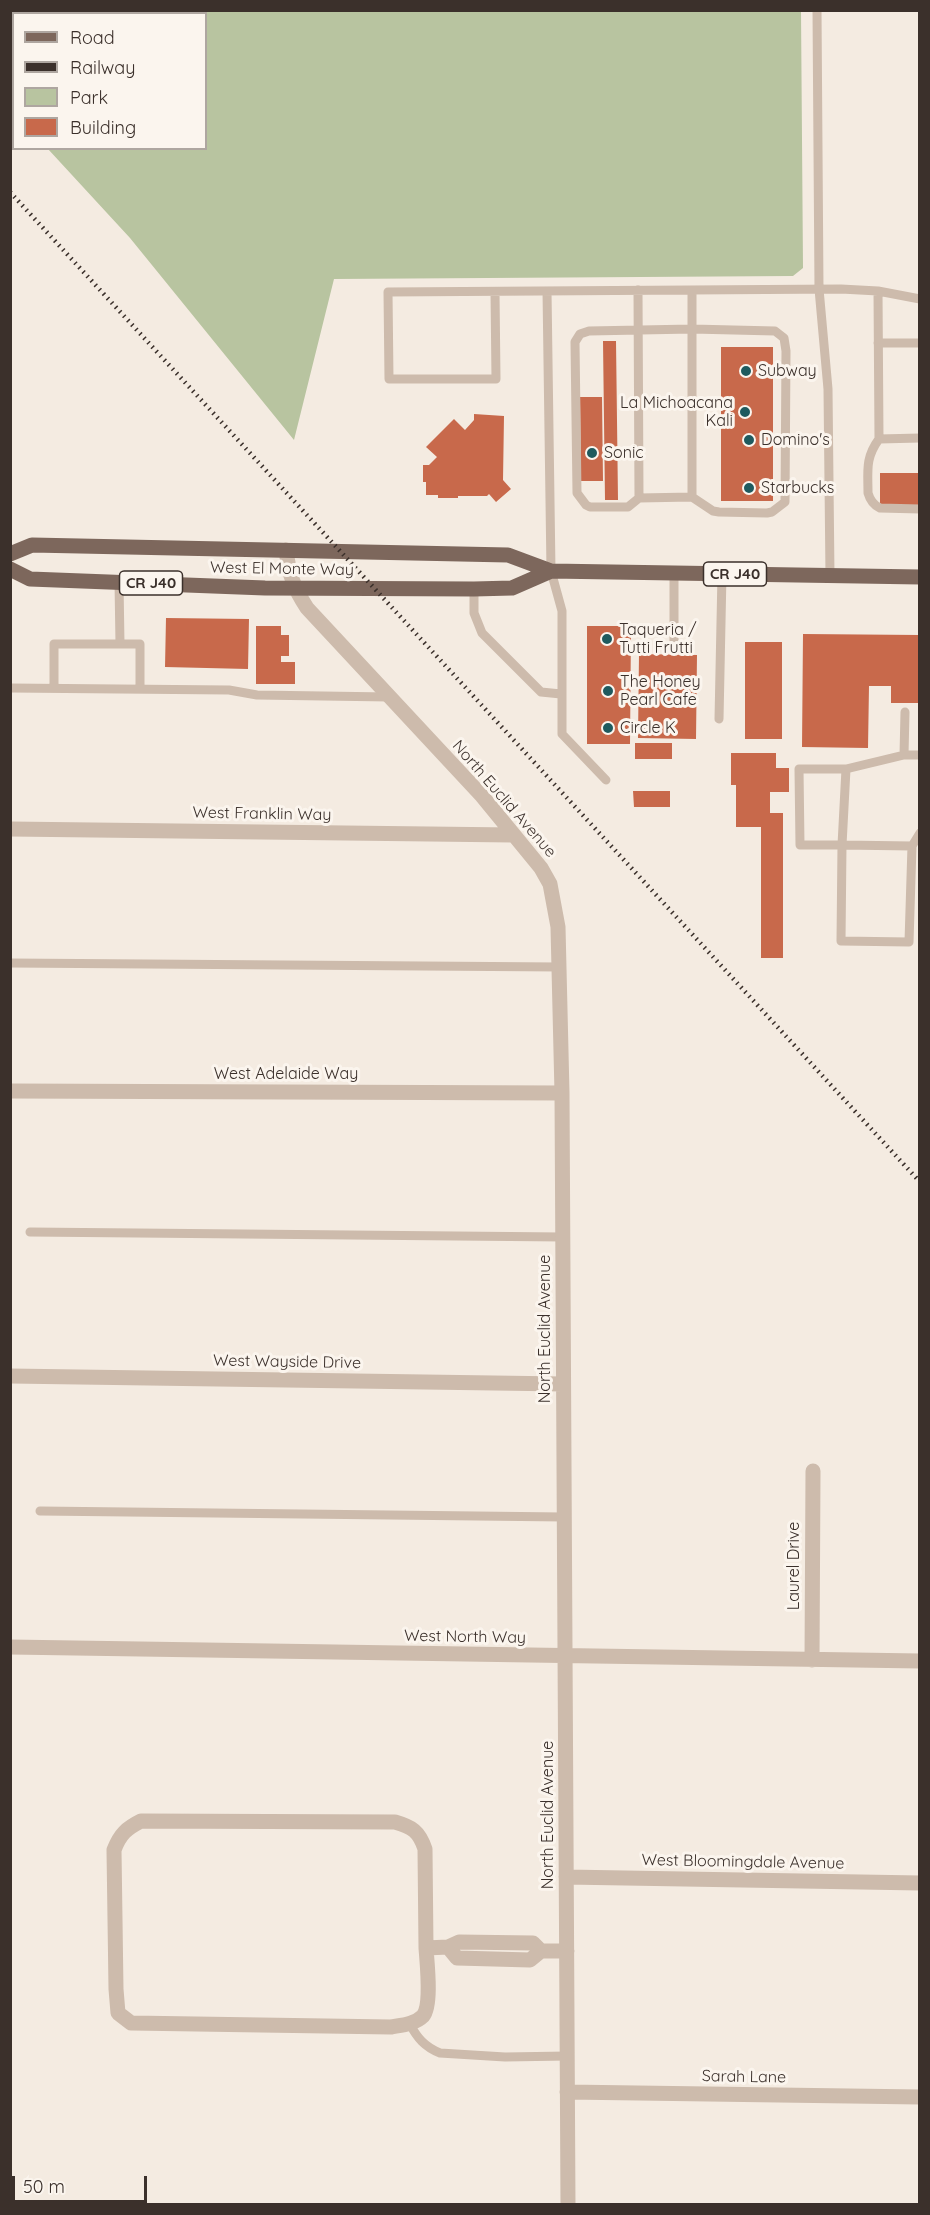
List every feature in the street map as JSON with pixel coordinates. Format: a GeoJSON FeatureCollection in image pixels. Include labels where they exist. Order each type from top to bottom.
{"type":"FeatureCollection","features":[{"type":"Feature","properties":{"kind":"main road","name":"West El Monte Way"},"geometry":{"type":"LineString","coordinates":[[10,554],[32,545],[508,555],[551,571],[920,577]]}},
{"type":"Feature","properties":{"kind":"main road","name":"West El Monte Way"},"geometry":{"type":"LineString","coordinates":[[10,569],[30,579],[294,588],[474,589],[512,588],[551,571]]}},
{"type":"Feature","properties":{"kind":"street","name":"North Euclid Avenue"},"geometry":{"type":"LineString","coordinates":[[286,550],[294,588],[308,608],[482,796],[541,868],[550,884],[558,927],[562,1093],[568,2205]]}},
{"type":"Feature","properties":{"kind":"street","name":"West Franklin Way"},"geometry":{"type":"LineString","coordinates":[[10,829],[513,835]]}},
{"type":"Feature","properties":{"kind":"street","name":"West Adelaide Way"},"geometry":{"type":"LineString","coordinates":[[10,1091],[562,1093]]}},
{"type":"Feature","properties":{"kind":"street","name":"West Wayside Drive"},"geometry":{"type":"LineString","coordinates":[[10,1376],[563,1384]]}},
{"type":"Feature","properties":{"kind":"street","name":"Laurel Drive"},"geometry":{"type":"LineString","coordinates":[[812,1660],[813,1472]]}},
{"type":"Feature","properties":{"kind":"street","name":"West North Way"},"geometry":{"type":"LineString","coordinates":[[10,1647],[920,1662]]}},
{"type":"Feature","properties":{"kind":"street"},"geometry":{"type":"LineString","coordinates":[[141,1821],[395,1822],[411,1827],[421,1839],[425,1849],[426,1948],[428,2005],[423,2016],[410,2024],[391,2027],[131,2023],[118,2013],[114,1850],[119,1837],[128,1827],[141,1821]]}},
{"type":"Feature","properties":{"kind":"street","name":"West Bloomingdale Avenue"},"geometry":{"type":"LineString","coordinates":[[566,1877],[920,1883]]}},
{"type":"Feature","properties":{"kind":"street"},"geometry":{"type":"LineString","coordinates":[[426,1948],[448,1947],[459,1942],[532,1943],[541,1951],[567,1951]]}},
{"type":"Feature","properties":{"kind":"street","name":"Sarah Lane"},"geometry":{"type":"LineString","coordinates":[[567,2092],[920,2097]]}},
{"type":"Feature","properties":{"kind":"lane"},"geometry":{"type":"LineString","coordinates":[[817,10],[819,289],[828,389],[830,576]]}},
{"type":"Feature","properties":{"kind":"lane"},"geometry":{"type":"LineString","coordinates":[[495,292],[496,379],[389,380],[388,292],[819,289],[878,291],[920,299]]}},
{"type":"Feature","properties":{"kind":"lane"},"geometry":{"type":"LineString","coordinates":[[638,290],[639,498]]}},
{"type":"Feature","properties":{"kind":"lane"},"geometry":{"type":"LineString","coordinates":[[692,290],[693,497]]}},
{"type":"Feature","properties":{"kind":"lane"},"geometry":{"type":"LineString","coordinates":[[547,291],[551,571],[562,611],[562,734],[606,780]]}},
{"type":"Feature","properties":{"kind":"lane"},"geometry":{"type":"LineString","coordinates":[[878,291],[879,439],[870,450],[868,493],[875,506],[880,508],[920,509]]}},
{"type":"Feature","properties":{"kind":"lane"},"geometry":{"type":"LineString","coordinates":[[692,329],[770,330],[784,338],[786,351],[785,501],[772,512],[767,513],[719,512],[693,497],[639,498],[628,507],[590,507],[578,497],[577,493],[575,342],[584,331],[692,329]]}},
{"type":"Feature","properties":{"kind":"lane"},"geometry":{"type":"LineString","coordinates":[[878,343],[920,343]]}},
{"type":"Feature","properties":{"kind":"lane"},"geometry":{"type":"LineString","coordinates":[[879,439],[920,438]]}},
{"type":"Feature","properties":{"kind":"lane"},"geometry":{"type":"LineString","coordinates":[[674,573],[674,645]]}},
{"type":"Feature","properties":{"kind":"lane"},"geometry":{"type":"LineString","coordinates":[[719,719],[722,574]]}},
{"type":"Feature","properties":{"kind":"lane"},"geometry":{"type":"LineString","coordinates":[[119,582],[120,644]]}},
{"type":"Feature","properties":{"kind":"lane"},"geometry":{"type":"LineString","coordinates":[[474,589],[474,613],[482,633],[541,692],[561,694]]}},
{"type":"Feature","properties":{"kind":"lane"},"geometry":{"type":"LineString","coordinates":[[54,688],[54,644],[141,644],[140,689]]}},
{"type":"Feature","properties":{"kind":"lane"},"geometry":{"type":"LineString","coordinates":[[10,688],[229,690],[257,695],[389,697]]}},
{"type":"Feature","properties":{"kind":"lane"},"geometry":{"type":"LineString","coordinates":[[904,755],[905,712]]}},
{"type":"Feature","properties":{"kind":"lane"},"geometry":{"type":"LineString","coordinates":[[912,846],[800,845],[799,769],[846,769],[904,755],[920,755]]}},
{"type":"Feature","properties":{"kind":"lane"},"geometry":{"type":"LineString","coordinates":[[846,769],[842,845],[841,942],[909,942],[912,846],[920,833]]}},
{"type":"Feature","properties":{"kind":"lane"},"geometry":{"type":"LineString","coordinates":[[10,963],[560,967]]}},
{"type":"Feature","properties":{"kind":"lane"},"geometry":{"type":"LineString","coordinates":[[30,1232],[563,1237]]}},
{"type":"Feature","properties":{"kind":"lane"},"geometry":{"type":"LineString","coordinates":[[40,1511],[564,1517]]}},
{"type":"Feature","properties":{"kind":"lane"},"geometry":{"type":"LineString","coordinates":[[410,2024],[417,2037],[431,2050],[440,2053],[505,2057],[567,2056]]}},
{"type":"Feature","properties":{"kind":"green space"},"geometry":{"type":"Polygon","coordinates":[[[11,10],[801,11],[803,268],[793,276],[334,279],[294,440],[130,238],[49,150],[207,150],[207,12],[12,12],[12,110],[10,108],[11,10]]]}},
{"type":"Feature","properties":{"kind":"building"},"geometry":{"type":"Polygon","coordinates":[[[603,341],[616,341],[618,500],[605,500],[603,341]]]}},
{"type":"Feature","properties":{"kind":"building"},"geometry":{"type":"Polygon","coordinates":[[[721,347],[773,347],[773,501],[721,501],[721,347]]]}},
{"type":"Feature","properties":{"kind":"building"},"geometry":{"type":"Polygon","coordinates":[[[580,397],[602,397],[603,481],[581,481],[580,397]]]}},
{"type":"Feature","properties":{"kind":"building"},"geometry":{"type":"Polygon","coordinates":[[[474,414],[504,416],[503,480],[511,489],[496,502],[489,494],[487,496],[458,496],[458,498],[438,498],[438,495],[426,495],[423,465],[429,465],[437,457],[426,447],[454,419],[465,430],[474,420],[474,414]]]}},
{"type":"Feature","properties":{"kind":"building"},"geometry":{"type":"Polygon","coordinates":[[[880,473],[920,473],[920,505],[880,505],[880,473]]]}},
{"type":"Feature","properties":{"kind":"building"},"geometry":{"type":"Polygon","coordinates":[[[166,618],[249,619],[248,669],[165,667],[166,618]]]}},
{"type":"Feature","properties":{"kind":"building"},"geometry":{"type":"Polygon","coordinates":[[[256,626],[281,626],[281,635],[289,635],[289,656],[281,656],[281,662],[295,662],[295,684],[256,684],[256,626]]]}},
{"type":"Feature","properties":{"kind":"building"},"geometry":{"type":"Polygon","coordinates":[[[587,626],[631,626],[630,744],[587,744],[587,626]]]}},
{"type":"Feature","properties":{"kind":"building"},"geometry":{"type":"Polygon","coordinates":[[[803,634],[920,635],[920,703],[891,703],[891,686],[869,686],[868,748],[802,747],[803,634]]]}},
{"type":"Feature","properties":{"kind":"building"},"geometry":{"type":"Polygon","coordinates":[[[745,642],[782,642],[782,739],[745,739],[745,642]]]}},
{"type":"Feature","properties":{"kind":"building"},"geometry":{"type":"Polygon","coordinates":[[[639,654],[697,655],[696,739],[638,738],[639,654]]]}},
{"type":"Feature","properties":{"kind":"building"},"geometry":{"type":"Polygon","coordinates":[[[635,743],[672,743],[672,759],[635,759],[635,743]]]}},
{"type":"Feature","properties":{"kind":"building"},"geometry":{"type":"Polygon","coordinates":[[[731,753],[776,753],[776,768],[789,768],[789,792],[770,792],[770,813],[783,813],[783,958],[761,958],[761,827],[736,827],[736,785],[731,785],[731,753]]]}},
{"type":"Feature","properties":{"kind":"building"},"geometry":{"type":"Polygon","coordinates":[[[633,791],[670,791],[670,807],[634,807],[633,791]]]}},
{"type":"Feature","properties":{"kind":"railway"},"geometry":{"type":"LineString","coordinates":[[10,192],[920,1182]]}},
{"type":"Feature","properties":{"kind":"place","name":"Subway"},"geometry":{"type":"Point","coordinates":[746,371]}},
{"type":"Feature","properties":{"kind":"place","name":"La Michoacana Kali"},"geometry":{"type":"Point","coordinates":[745,412]}},
{"type":"Feature","properties":{"kind":"place","name":"Domino's"},"geometry":{"type":"Point","coordinates":[749,440]}},
{"type":"Feature","properties":{"kind":"place","name":"Sonic"},"geometry":{"type":"Point","coordinates":[592,453]}},
{"type":"Feature","properties":{"kind":"place","name":"Starbucks"},"geometry":{"type":"Point","coordinates":[749,488]}},
{"type":"Feature","properties":{"kind":"place","name":"Taqueria / Tutti Frutti"},"geometry":{"type":"Point","coordinates":[607,639]}},
{"type":"Feature","properties":{"kind":"place","name":"The Honey Pearl Cafe"},"geometry":{"type":"Point","coordinates":[608,691]}},
{"type":"Feature","properties":{"kind":"place","name":"Circle K"},"geometry":{"type":"Point","coordinates":[608,728]}}]}
